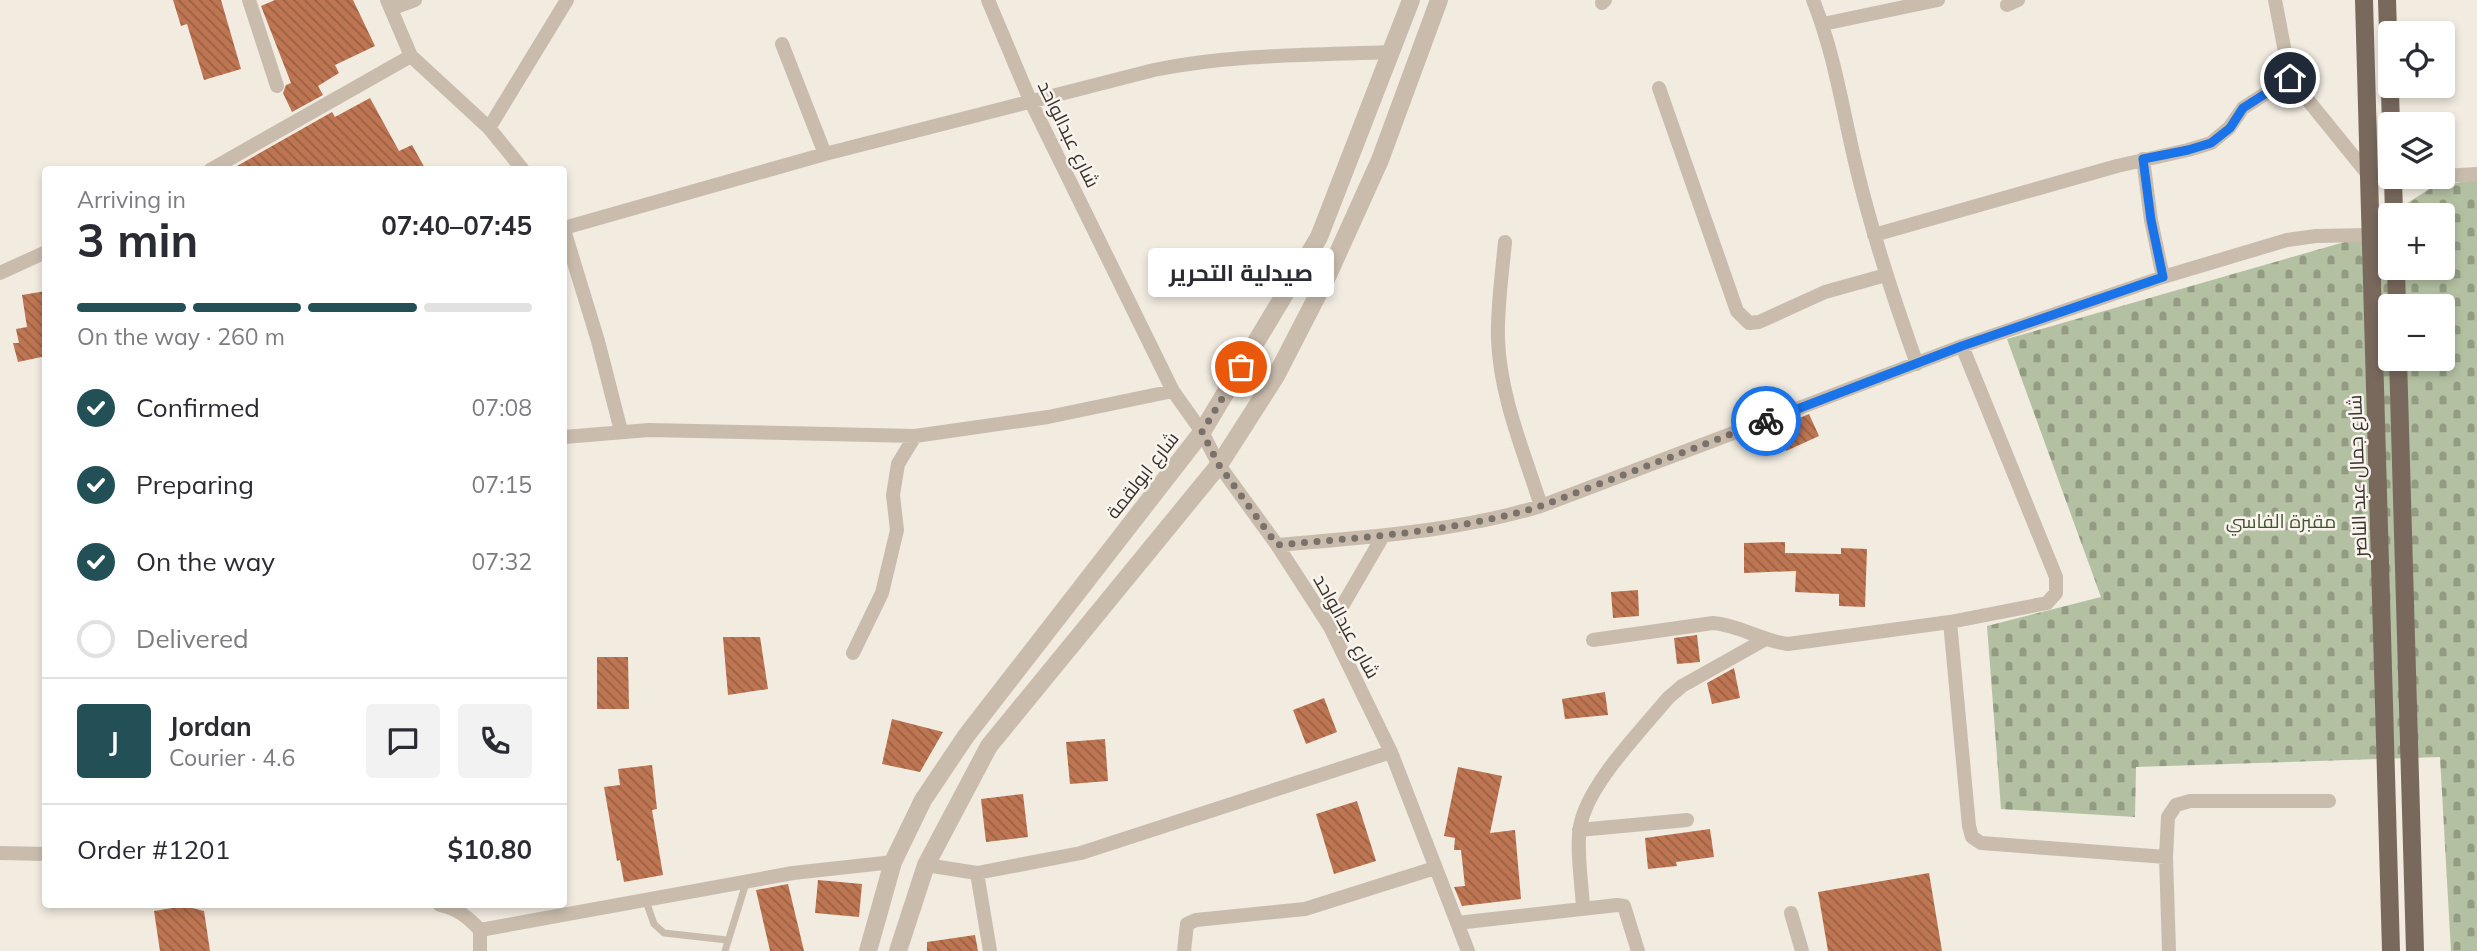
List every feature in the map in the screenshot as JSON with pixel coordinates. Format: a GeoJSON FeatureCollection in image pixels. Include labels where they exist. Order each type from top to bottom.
{"type":"FeatureCollection","features":[{"type":"Feature","properties":{"kind":"main road","name":"شارع جمال عبد الناصر"},"geometry":{"type":"LineString","coordinates":[[2364,0],[2391,951]]}},
{"type":"Feature","properties":{"kind":"main road"},"geometry":{"type":"LineString","coordinates":[[2387,0],[2391,112]]}},
{"type":"Feature","properties":{"kind":"main road"},"geometry":{"type":"LineString","coordinates":[[2399,371],[2415,951]]}},
{"type":"Feature","properties":{"kind":"street"},"geometry":{"type":"LineString","coordinates":[[249,0],[277,86]]}},
{"type":"Feature","properties":{"kind":"street"},"geometry":{"type":"LineString","coordinates":[[415,0],[388,4],[411,56],[489,128],[520,166]]}},
{"type":"Feature","properties":{"kind":"street"},"geometry":{"type":"LineString","coordinates":[[489,128],[566,0]]}},
{"type":"Feature","properties":{"kind":"street","name":"شارع عبدالواحد"},"geometry":{"type":"LineString","coordinates":[[988,0],[1030,100],[1173,391],[1202,432],[1219,465],[1277,545],[1330,627],[1391,752],[1468,951]]}},
{"type":"Feature","properties":{"kind":"street","name":"شارع ابولقمة"},"geometry":{"type":"LineString","coordinates":[[868,951],[893,862],[923,800],[966,736],[1202,432],[1319,237],[1411,0]]}},
{"type":"Feature","properties":{"kind":"street"},"geometry":{"type":"LineString","coordinates":[[898,951],[926,865],[989,746],[1219,465],[1276,376],[1328,275],[1380,160],[1439,0]]}},
{"type":"Feature","properties":{"kind":"street"},"geometry":{"type":"LineString","coordinates":[[1813,0],[1823,24],[1874,235],[1917,363]]}},
{"type":"Feature","properties":{"kind":"street"},"geometry":{"type":"LineString","coordinates":[[1823,24],[1938,0]]}},
{"type":"Feature","properties":{"kind":"street"},"geometry":{"type":"LineString","coordinates":[[2275,0],[2290,78],[2367,173],[2378,175]]}},
{"type":"Feature","properties":{"kind":"street"},"geometry":{"type":"LineString","coordinates":[[782,44],[825,154]]}},
{"type":"Feature","properties":{"kind":"street"},"geometry":{"type":"LineString","coordinates":[[567,228],[825,154],[1030,100],[1189,62],[1392,52]]}},
{"type":"Feature","properties":{"kind":"street"},"geometry":{"type":"LineString","coordinates":[[217,166],[411,56]]}},
{"type":"Feature","properties":{"kind":"street"},"geometry":{"type":"LineString","coordinates":[[1874,235],[2143,159],[2211,143],[2230,128],[2243,108],[2290,78]]}},
{"type":"Feature","properties":{"kind":"street"},"geometry":{"type":"LineString","coordinates":[[1659,88],[1737,311],[1749,323],[1759,322],[1825,292],[1886,275]]}},
{"type":"Feature","properties":{"kind":"street"},"geometry":{"type":"LineString","coordinates":[[2143,159],[2151,220],[2163,277]]}},
{"type":"Feature","properties":{"kind":"street"},"geometry":{"type":"LineString","coordinates":[[2455,175],[2477,174]]}},
{"type":"Feature","properties":{"kind":"street"},"geometry":{"type":"LineString","coordinates":[[1277,545],[1383,536],[1507,516],[1541,506],[1962,346],[2163,277],[2287,240],[2316,236],[2370,235]]}},
{"type":"Feature","properties":{"kind":"street"},"geometry":{"type":"LineString","coordinates":[[567,239],[598,341],[621,431]]}},
{"type":"Feature","properties":{"kind":"street"},"geometry":{"type":"LineString","coordinates":[[1504,242],[1498,339],[1502,369],[1507,396],[1541,506]]}},
{"type":"Feature","properties":{"kind":"street"},"geometry":{"type":"LineString","coordinates":[[0,273],[42,254]]}},
{"type":"Feature","properties":{"kind":"street"},"geometry":{"type":"LineString","coordinates":[[1593,640],[1713,623],[1723,624],[1764,640],[1788,644],[1950,622],[2047,603],[2056,593],[2056,577],[1962,346]]}},
{"type":"Feature","properties":{"kind":"street"},"geometry":{"type":"LineString","coordinates":[[567,438],[621,431],[915,436],[1048,418],[1173,391]]}},
{"type":"Feature","properties":{"kind":"street"},"geometry":{"type":"LineString","coordinates":[[853,653],[882,593],[897,530],[893,495],[898,464],[915,436]]}},
{"type":"Feature","properties":{"kind":"street"},"geometry":{"type":"LineString","coordinates":[[1330,627],[1383,536]]}},
{"type":"Feature","properties":{"kind":"street"},"geometry":{"type":"LineString","coordinates":[[1950,622],[1972,837],[1981,843],[2166,857]]}},
{"type":"Feature","properties":{"kind":"street"},"geometry":{"type":"LineString","coordinates":[[1583,908],[1579,830],[1584,809],[1593,790],[1668,698],[1682,686],[1764,640]]}},
{"type":"Feature","properties":{"kind":"street"},"geometry":{"type":"LineString","coordinates":[[926,865],[977,873],[1082,853],[1391,752]]}},
{"type":"Feature","properties":{"kind":"street"},"geometry":{"type":"LineString","coordinates":[[2169,951],[2166,857],[2168,817],[2176,805],[2190,801],[2329,801]]}},
{"type":"Feature","properties":{"kind":"street"},"geometry":{"type":"LineString","coordinates":[[1579,830],[1687,820]]}},
{"type":"Feature","properties":{"kind":"street"},"geometry":{"type":"LineString","coordinates":[[0,853],[42,854]]}},
{"type":"Feature","properties":{"kind":"street"},"geometry":{"type":"LineString","coordinates":[[480,930],[793,873],[893,862]]}},
{"type":"Feature","properties":{"kind":"street"},"geometry":{"type":"LineString","coordinates":[[1184,951],[1187,924],[1196,920],[1305,909],[1434,868]]}},
{"type":"Feature","properties":{"kind":"street"},"geometry":{"type":"LineString","coordinates":[[977,873],[990,951]]}},
{"type":"Feature","properties":{"kind":"street"},"geometry":{"type":"LineString","coordinates":[[1457,923],[1583,908],[1624,906],[1638,951]]}},
{"type":"Feature","properties":{"kind":"street"},"geometry":{"type":"LineString","coordinates":[[453,908],[466,915],[480,930],[480,951]]}},
{"type":"Feature","properties":{"kind":"street"},"geometry":{"type":"LineString","coordinates":[[1791,914],[1802,951]]}},
{"type":"Feature","properties":{"kind":"lane"},"geometry":{"type":"LineString","coordinates":[[725,951],[747,882]]}},
{"type":"Feature","properties":{"kind":"lane"},"geometry":{"type":"LineString","coordinates":[[646,901],[654,924],[664,933],[727,940]]}},
{"type":"Feature","properties":{"kind":"green space","name":"مقبرة الفاسي"},"geometry":{"type":"Polygon","coordinates":[[[2477,179],[2477,951],[2451,951],[2440,757],[2136,767],[2135,817],[2001,809],[1987,626],[2101,597],[2007,339],[2348,241],[2378,222],[2378,280],[2455,280],[2455,203],[2408,203],[2429,189],[2455,189],[2455,183],[2477,179]]]}},
{"type":"Feature","properties":{"kind":"building"},"geometry":{"type":"Polygon","coordinates":[[[173,0],[221,0],[241,69],[204,80],[187,24],[181,26],[173,0]]]}},
{"type":"Feature","properties":{"kind":"building"},"geometry":{"type":"Polygon","coordinates":[[[275,0],[353,0],[375,46],[335,65],[339,73],[318,86],[323,95],[292,112],[283,93],[286,85],[291,83],[261,6],[275,0]]]}},
{"type":"Feature","properties":{"kind":"building"},"geometry":{"type":"Polygon","coordinates":[[[370,98],[399,151],[412,145],[424,166],[237,166],[332,112],[335,117],[370,98]]]}},
{"type":"Feature","properties":{"kind":"building"},"geometry":{"type":"Polygon","coordinates":[[[42,292],[42,357],[18,362],[13,343],[19,343],[16,329],[27,327],[22,295],[42,292]]]}},
{"type":"Feature","properties":{"kind":"building"},"geometry":{"type":"Polygon","coordinates":[[[1809,414],[1819,436],[1786,451],[1776,428],[1809,414]]]}},
{"type":"Feature","properties":{"kind":"building"},"geometry":{"type":"Polygon","coordinates":[[[1785,542],[1785,553],[1841,554],[1841,548],[1867,549],[1865,607],[1839,606],[1839,594],[1795,592],[1796,571],[1744,573],[1744,543],[1785,542]]]}},
{"type":"Feature","properties":{"kind":"building"},"geometry":{"type":"Polygon","coordinates":[[[1638,590],[1639,616],[1613,618],[1611,592],[1638,590]]]}},
{"type":"Feature","properties":{"kind":"building"},"geometry":{"type":"Polygon","coordinates":[[[1697,635],[1700,662],[1677,664],[1674,638],[1697,635]]]}},
{"type":"Feature","properties":{"kind":"building"},"geometry":{"type":"Polygon","coordinates":[[[723,637],[760,637],[768,689],[728,695],[723,637]]]}},
{"type":"Feature","properties":{"kind":"building"},"geometry":{"type":"Polygon","coordinates":[[[597,657],[628,657],[629,709],[597,709],[597,657]]]}},
{"type":"Feature","properties":{"kind":"building"},"geometry":{"type":"Polygon","coordinates":[[[1734,668],[1740,698],[1712,704],[1707,683],[1734,668]]]}},
{"type":"Feature","properties":{"kind":"building"},"geometry":{"type":"Polygon","coordinates":[[[1605,692],[1608,715],[1565,719],[1562,699],[1605,692]]]}},
{"type":"Feature","properties":{"kind":"building"},"geometry":{"type":"Polygon","coordinates":[[[1324,698],[1337,732],[1306,744],[1293,710],[1324,698]]]}},
{"type":"Feature","properties":{"kind":"building"},"geometry":{"type":"Polygon","coordinates":[[[892,719],[943,732],[920,772],[882,764],[892,719]]]}},
{"type":"Feature","properties":{"kind":"building"},"geometry":{"type":"Polygon","coordinates":[[[1105,739],[1108,781],[1070,784],[1066,742],[1105,739]]]}},
{"type":"Feature","properties":{"kind":"building"},"geometry":{"type":"Polygon","coordinates":[[[652,765],[657,809],[652,810],[663,875],[624,882],[620,860],[617,861],[604,787],[620,785],[618,769],[652,765]]]}},
{"type":"Feature","properties":{"kind":"building"},"geometry":{"type":"Polygon","coordinates":[[[1458,767],[1502,776],[1490,833],[1515,830],[1521,899],[1462,906],[1454,887],[1465,886],[1461,850],[1454,850],[1455,838],[1444,836],[1458,767]]]}},
{"type":"Feature","properties":{"kind":"building"},"geometry":{"type":"Polygon","coordinates":[[[1023,794],[1028,837],[986,842],[981,799],[1023,794]]]}},
{"type":"Feature","properties":{"kind":"building"},"geometry":{"type":"Polygon","coordinates":[[[1357,801],[1376,861],[1334,874],[1316,814],[1357,801]]]}},
{"type":"Feature","properties":{"kind":"building"},"geometry":{"type":"Polygon","coordinates":[[[1710,829],[1714,857],[1676,862],[1677,866],[1648,869],[1645,838],[1710,829]]]}},
{"type":"Feature","properties":{"kind":"building"},"geometry":{"type":"Polygon","coordinates":[[[1929,873],[1942,951],[1828,951],[1818,892],[1929,873]]]}},
{"type":"Feature","properties":{"kind":"building"},"geometry":{"type":"Polygon","coordinates":[[[818,880],[862,884],[859,917],[815,913],[818,880]]]}},
{"type":"Feature","properties":{"kind":"building"},"geometry":{"type":"Polygon","coordinates":[[[788,884],[804,951],[770,951],[756,890],[788,884]]]}},
{"type":"Feature","properties":{"kind":"building"},"geometry":{"type":"Polygon","coordinates":[[[192,908],[204,911],[210,951],[160,951],[154,911],[192,908]]]}},
{"type":"Feature","properties":{"kind":"building"},"geometry":{"type":"Polygon","coordinates":[[[975,935],[978,951],[927,951],[927,942],[975,935]]]}},
{"type":"Feature","properties":{"kind":"way so far"},"geometry":{"type":"LineString","coordinates":[[1241,367],[1202,432],[1219,465],[1277,545],[1383,536],[1507,516],[1541,506],[1766,421]]}},
{"type":"Feature","properties":{"kind":"place","name":"صيدلية التحرير"},"geometry":{"type":"Point","coordinates":[1241,367]}},
{"type":"Feature","properties":{"kind":"route"},"geometry":{"type":"LineString","coordinates":[[1766,421],[1962,346],[2163,277],[2151,220],[2143,159],[2211,143],[2230,128],[2243,108],[2290,78]]}}]}
